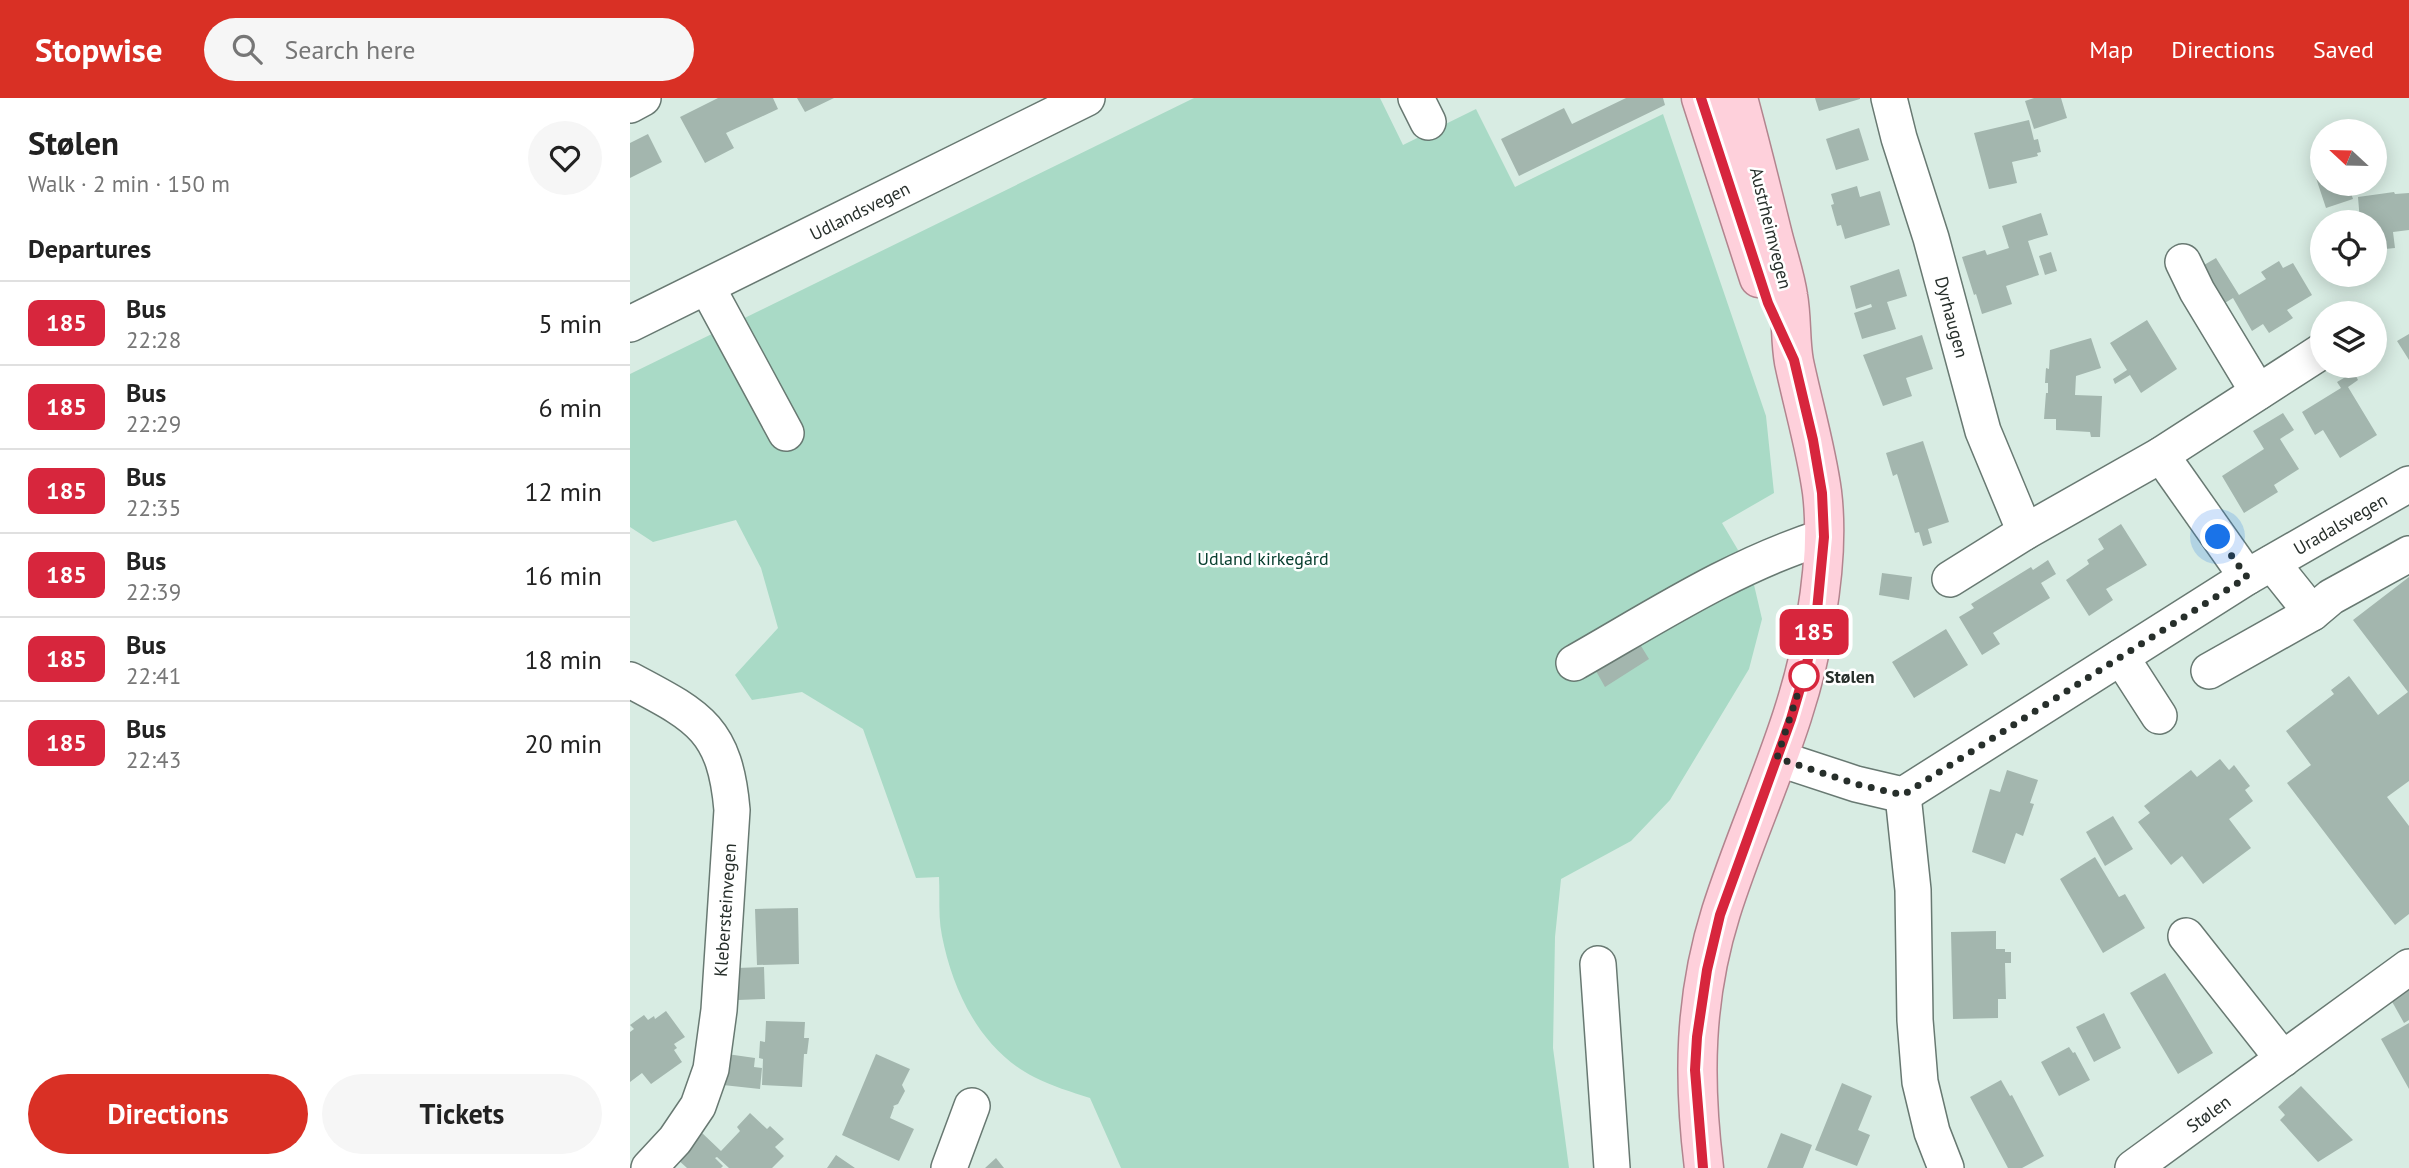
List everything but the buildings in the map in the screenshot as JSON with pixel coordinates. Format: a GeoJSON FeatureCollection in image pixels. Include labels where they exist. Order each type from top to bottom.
{"type":"FeatureCollection","features":[{"type":"Feature","properties":{"kind":"main road","name":"Austrheimvegen"},"geometry":{"type":"LineString","coordinates":[[1701,98],[1768,303],[1794,360]]}},
{"type":"Feature","properties":{"kind":"main road","name":"Austrheimvegen"},"geometry":{"type":"LineString","coordinates":[[1703,1168],[1695,1070],[1705,982],[1720,915],[1777,758],[1806,668],[1816,621],[1824,537],[1820,480],[1794,360],[1788,296],[1738,98]]}},
{"type":"Feature","properties":{"kind":"street"},"geometry":{"type":"LineString","coordinates":[[630,105],[643,98]]}},
{"type":"Feature","properties":{"kind":"street","name":"Udlandsvegen"},"geometry":{"type":"LineString","coordinates":[[630,324],[1087,98]]}},
{"type":"Feature","properties":{"kind":"street","name":"Dyrhaugen"},"geometry":{"type":"LineString","coordinates":[[1889,98],[1931,239],[1983,431],[2025,532]]}},
{"type":"Feature","properties":{"kind":"street"},"geometry":{"type":"LineString","coordinates":[[2183,262],[2197,291],[2258,392]]}},
{"type":"Feature","properties":{"kind":"street"},"geometry":{"type":"LineString","coordinates":[[708,287],[786,433]]}},
{"type":"Feature","properties":{"kind":"street"},"geometry":{"type":"LineString","coordinates":[[1950,579],[2025,532],[2161,455],[2310,359]]}},
{"type":"Feature","properties":{"kind":"street"},"geometry":{"type":"LineString","coordinates":[[2161,455],[2259,570]]}},
{"type":"Feature","properties":{"kind":"street","name":"Uradalsvegen"},"geometry":{"type":"LineString","coordinates":[[1903,795],[2259,570],[2409,484]]}},
{"type":"Feature","properties":{"kind":"street"},"geometry":{"type":"LineString","coordinates":[[1574,663],[1723,578],[1786,549],[1824,537]]}},
{"type":"Feature","properties":{"kind":"street"},"geometry":{"type":"LineString","coordinates":[[2210,671],[2312,613],[2331,597],[2409,554]]}},
{"type":"Feature","properties":{"kind":"street","name":"Uradalsvegen"},"geometry":{"type":"LineString","coordinates":[[2259,570],[2312,613]]}},
{"type":"Feature","properties":{"kind":"street"},"geometry":{"type":"LineString","coordinates":[[2122,657],[2158,716]]}},
{"type":"Feature","properties":{"kind":"street","name":"Klebersteinvegen"},"geometry":{"type":"LineString","coordinates":[[630,680],[701,722],[717,745],[729,779],[732,810],[719,1010],[710,1069],[698,1106],[675,1140],[649,1168]]}},
{"type":"Feature","properties":{"kind":"street"},"geometry":{"type":"LineString","coordinates":[[1777,758],[1856,784],[1903,795],[1913,890],[1915,1020],[1920,1082],[1932,1132],[1946,1168]]}},
{"type":"Feature","properties":{"kind":"street"},"geometry":{"type":"LineString","coordinates":[[2186,936],[2283,1059]]}},
{"type":"Feature","properties":{"kind":"street"},"geometry":{"type":"LineString","coordinates":[[1598,964],[1612,1168]]}},
{"type":"Feature","properties":{"kind":"street","name":"Stølen"},"geometry":{"type":"LineString","coordinates":[[2133,1168],[2409,967]]}},
{"type":"Feature","properties":{"kind":"street"},"geometry":{"type":"LineString","coordinates":[[949,1168],[972,1106]]}},
{"type":"Feature","properties":{"kind":"green space","name":"Udland kirkegård"},"geometry":{"type":"Polygon","coordinates":[[[1194,98],[1380,98],[1403,145],[1476,109],[1515,187],[1663,114],[1766,416],[1774,493],[1722,523],[1751,572],[1762,619],[1749,669],[1670,800],[1631,841],[1561,879],[1555,937],[1553,1048],[1569,1168],[1121,1168],[1090,1098],[1034,1077],[1015,1065],[984,1035],[972,1017],[954,978],[942,936],[939,877],[916,878],[863,729],[802,692],[752,700],[735,675],[778,628],[761,568],[736,520],[653,542],[630,527],[630,374],[1194,98]]]}},
{"type":"Feature","properties":{"kind":"bus line","name":"185"},"geometry":{"type":"LineString","coordinates":[[1701,98],[1768,303],[1794,360],[1813,440],[1822,493],[1824,537],[1822,578],[1806,668],[1791,719],[1720,915],[1707,970],[1695,1070],[1703,1168]]}},
{"type":"Feature","properties":{"kind":"place","name":"Stølen"},"geometry":{"type":"Point","coordinates":[1804,676]}},
{"type":"Feature","properties":{"kind":"route"},"geometry":{"type":"LineString","coordinates":[[1804,676],[1806,668],[1777,758],[1856,784],[1903,795],[2247,577],[2218,537]]}}]}
